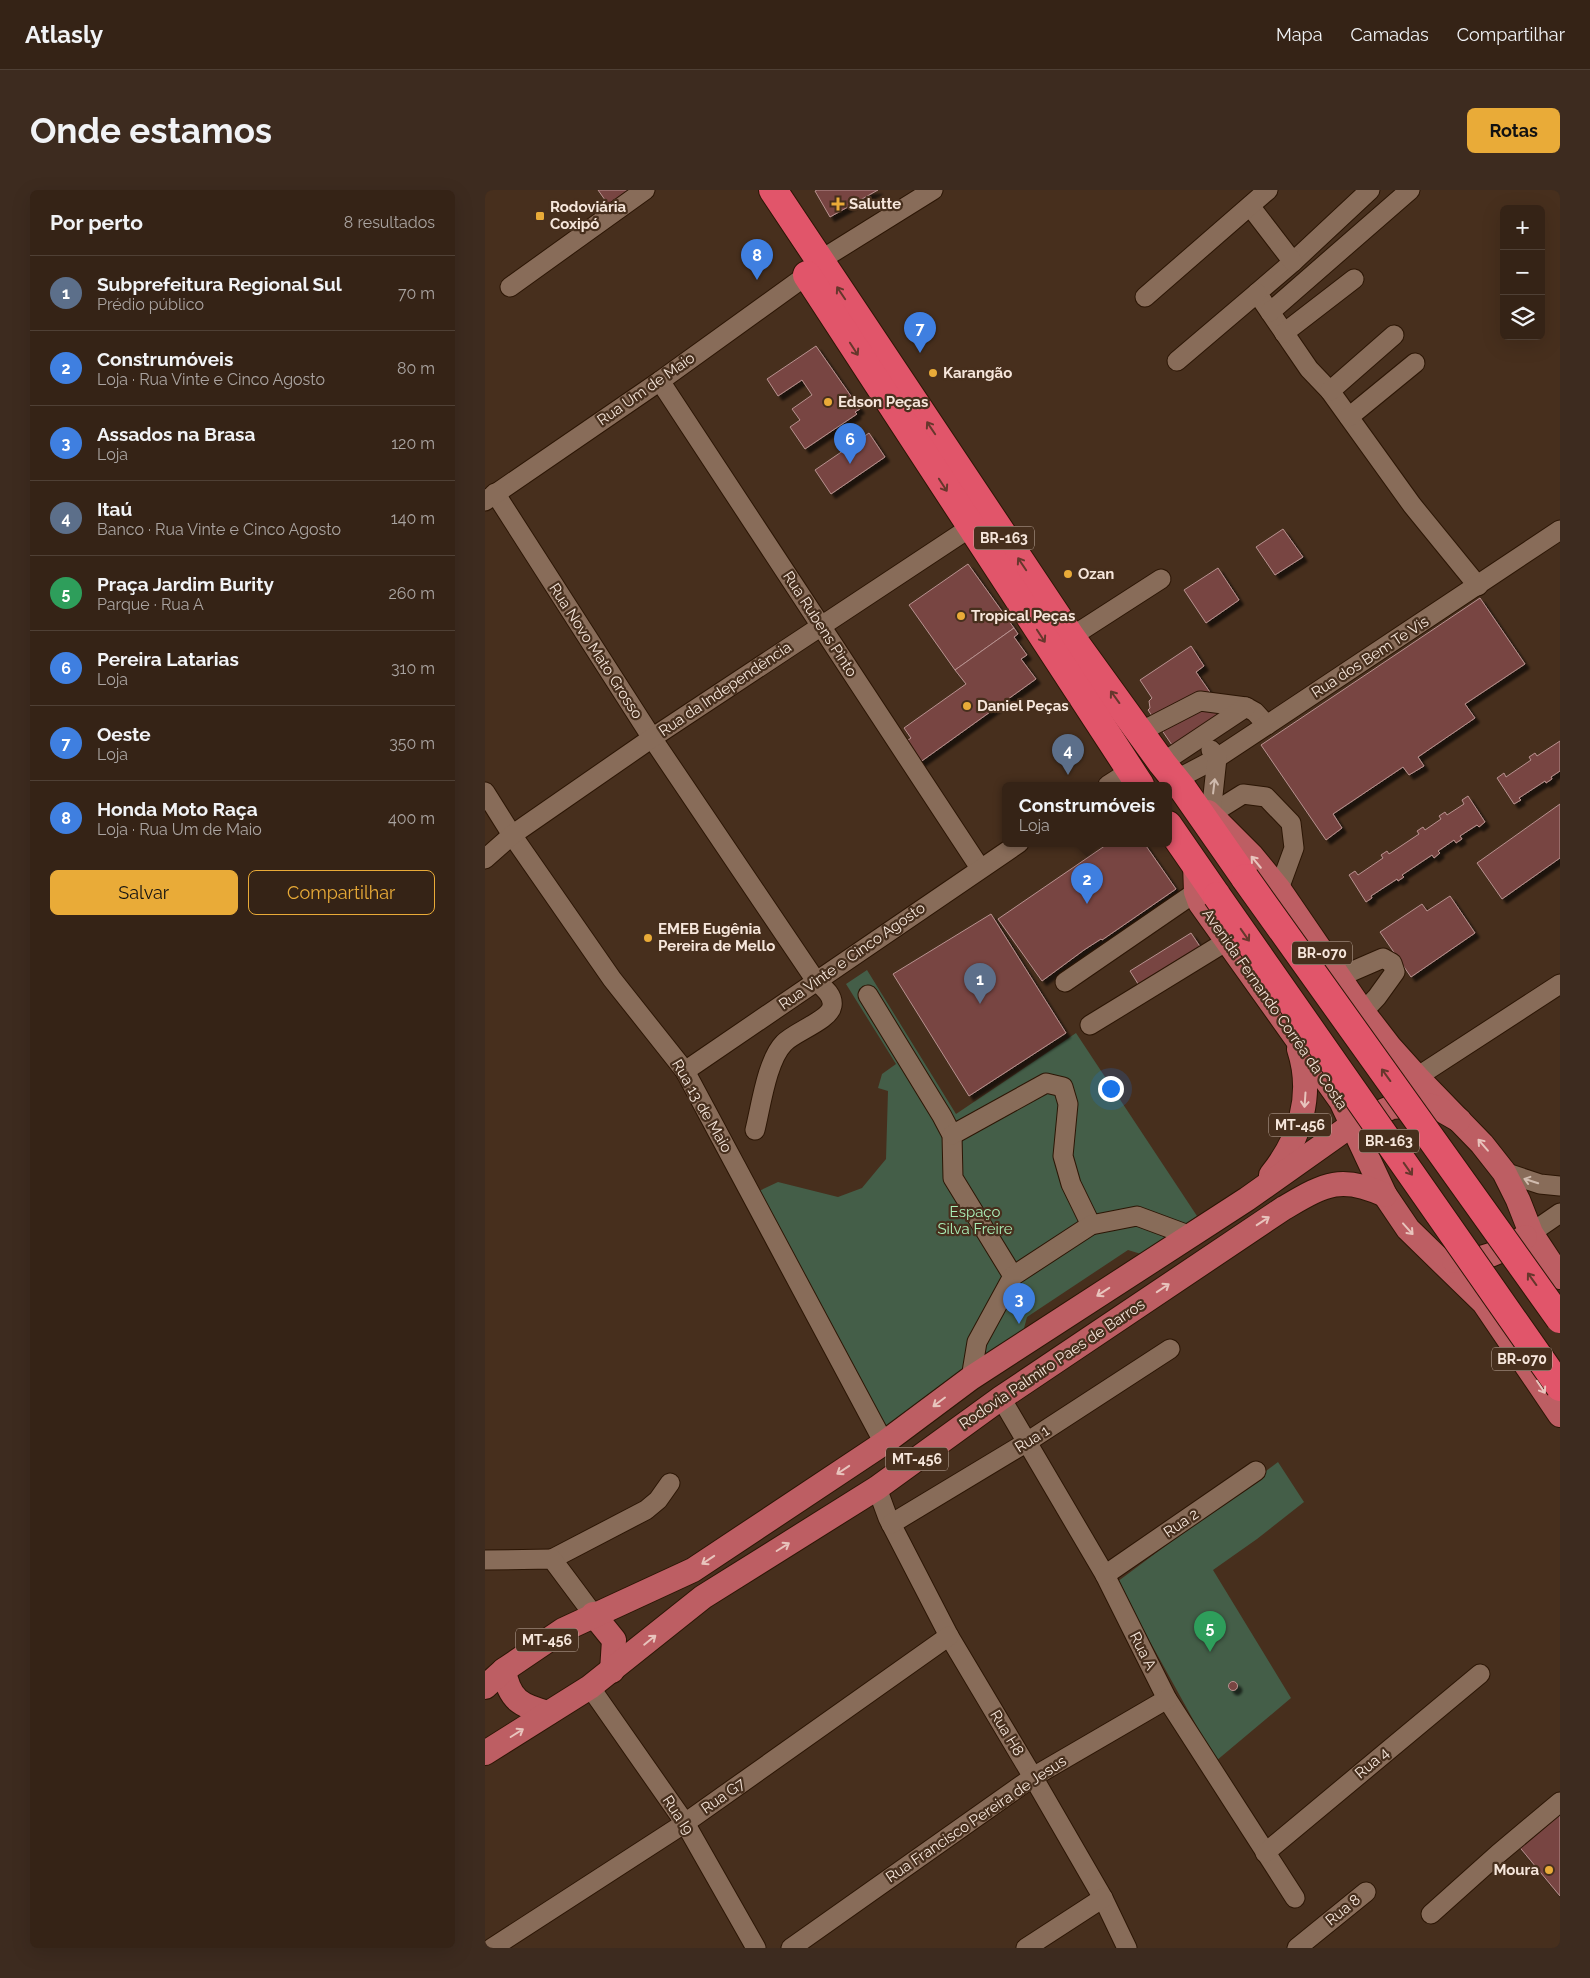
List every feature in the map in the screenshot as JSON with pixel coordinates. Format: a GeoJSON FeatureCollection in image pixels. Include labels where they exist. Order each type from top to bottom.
{"type":"FeatureCollection","features":[{"type":"Feature","properties":{"kind":"highway","name":"BR-163"},"geometry":{"type":"LineString","coordinates":[[752,190],[813,268],[1071,637],[1174,777],[1560,1318]]}},
{"type":"Feature","properties":{"kind":"highway","name":"BR-163"},"geometry":{"type":"LineString","coordinates":[[773,190],[813,268],[1126,780]]}},
{"type":"Feature","properties":{"kind":"highway","name":"Avenida Fernando Corrêa da Costa"},"geometry":{"type":"LineString","coordinates":[[1172,831],[1195,863],[1206,894],[1560,1387]]}},
{"type":"Feature","properties":{"kind":"main road","name":"BR-070"},"geometry":{"type":"LineString","coordinates":[[1174,777],[1251,856],[1279,889],[1363,1012],[1417,1077],[1482,1144],[1504,1172],[1531,1233],[1560,1277]]}},
{"type":"Feature","properties":{"kind":"main road","name":"Avenida Fernando Corrêa da Costa"},"geometry":{"type":"LineString","coordinates":[[1206,894],[1200,903],[1341,1101],[1385,1195],[1408,1229],[1484,1303],[1560,1416]]}},
{"type":"Feature","properties":{"kind":"main road","name":"MT-456"},"geometry":{"type":"LineString","coordinates":[[1247,1199],[1283,1160],[1301,1124],[1304,1108],[1305,1070],[1294,1035]]}},
{"type":"Feature","properties":{"kind":"main road","name":"BR-070"},"geometry":{"type":"LineString","coordinates":[[1353,1124],[1386,1109],[1414,1105],[1428,1105],[1438,1108],[1459,1120]]}},
{"type":"Feature","properties":{"kind":"main road","name":"Rodovia Palmiro Paes de Barros"},"geometry":{"type":"LineString","coordinates":[[485,1687],[503,1670],[563,1630],[593,1614],[693,1570],[884,1443],[971,1378],[1247,1199],[1353,1124]]}},
{"type":"Feature","properties":{"kind":"main road","name":"Rodovia Palmiro Paes de Barros"},"geometry":{"type":"LineString","coordinates":[[485,1753],[590,1687],[703,1597],[877,1488],[1001,1398],[1243,1234],[1323,1187],[1344,1183],[1367,1187],[1385,1195]]}},
{"type":"Feature","properties":{"kind":"main road"},"geometry":{"type":"LineString","coordinates":[[1438,1258],[1453,1261],[1497,1254],[1531,1233]]}},
{"type":"Feature","properties":{"kind":"main road"},"geometry":{"type":"LineString","coordinates":[[593,1614],[614,1640],[612,1671]]}},
{"type":"Feature","properties":{"kind":"main road"},"geometry":{"type":"LineString","coordinates":[[503,1670],[514,1699],[526,1707],[548,1713]]}},
{"type":"Feature","properties":{"kind":"street"},"geometry":{"type":"LineString","coordinates":[[510,287],[645,190]]}},
{"type":"Feature","properties":{"kind":"street","name":"Rua Um de Maio"},"geometry":{"type":"LineString","coordinates":[[490,497],[660,380],[813,268],[933,190]]}},
{"type":"Feature","properties":{"kind":"street"},"geometry":{"type":"LineString","coordinates":[[1145,297],[1268,190]]}},
{"type":"Feature","properties":{"kind":"street"},"geometry":{"type":"LineString","coordinates":[[1177,362],[1293,262],[1370,190]]}},
{"type":"Feature","properties":{"kind":"street"},"geometry":{"type":"LineString","coordinates":[[1270,312],[1410,190]]}},
{"type":"Feature","properties":{"kind":"street"},"geometry":{"type":"LineString","coordinates":[[1250,206],[1293,262]]}},
{"type":"Feature","properties":{"kind":"street"},"geometry":{"type":"LineString","coordinates":[[1285,333],[1354,279]]}},
{"type":"Feature","properties":{"kind":"street"},"geometry":{"type":"LineString","coordinates":[[1257,293],[1309,369],[1329,391],[1413,505],[1478,586]]}},
{"type":"Feature","properties":{"kind":"street"},"geometry":{"type":"LineString","coordinates":[[1329,391],[1394,335]]}},
{"type":"Feature","properties":{"kind":"street"},"geometry":{"type":"LineString","coordinates":[[1349,417],[1415,363]]}},
{"type":"Feature","properties":{"kind":"street","name":"Rua Rubens Pinto"},"geometry":{"type":"LineString","coordinates":[[660,380],[980,868]]}},
{"type":"Feature","properties":{"kind":"street","name":"Rua Novo Mato Grosso"},"geometry":{"type":"LineString","coordinates":[[490,497],[816,981],[831,995],[833,1006],[828,1014],[785,1042],[774,1055],[755,1130]]}},
{"type":"Feature","properties":{"kind":"street","name":"Rua da Independência"},"geometry":{"type":"LineString","coordinates":[[485,859],[512,835],[652,738],[971,527]]}},
{"type":"Feature","properties":{"kind":"street","name":"Rua dos Bem Te Vis"},"geometry":{"type":"LineString","coordinates":[[1174,777],[1217,758],[1560,530]]}},
{"type":"Feature","properties":{"kind":"street"},"geometry":{"type":"LineString","coordinates":[[1071,637],[1161,579]]}},
{"type":"Feature","properties":{"kind":"street"},"geometry":{"type":"LineString","coordinates":[[1140,732],[1200,701],[1246,707],[1255,712],[1267,725]]}},
{"type":"Feature","properties":{"kind":"street"},"geometry":{"type":"LineString","coordinates":[[1174,777],[1201,737],[1246,707]]}},
{"type":"Feature","properties":{"kind":"street"},"geometry":{"type":"LineString","coordinates":[[1201,737],[1217,758],[1211,814]]}},
{"type":"Feature","properties":{"kind":"street","name":"Rua 13 de Maio"},"geometry":{"type":"LineString","coordinates":[[485,792],[512,835],[612,979],[685,1071],[884,1443]]}},
{"type":"Feature","properties":{"kind":"street"},"geometry":{"type":"LineString","coordinates":[[1211,814],[1243,794],[1266,797],[1291,822],[1294,848],[1279,889]]}},
{"type":"Feature","properties":{"kind":"street","name":"Rua Vinte e Cinco Agosto"},"geometry":{"type":"LineString","coordinates":[[685,1071],[1013,847]]}},
{"type":"Feature","properties":{"kind":"street"},"geometry":{"type":"LineString","coordinates":[[1065,982],[1206,894]]}},
{"type":"Feature","properties":{"kind":"street"},"geometry":{"type":"LineString","coordinates":[[1090,1026],[1227,941]]}},
{"type":"Feature","properties":{"kind":"street"},"geometry":{"type":"LineString","coordinates":[[1339,977],[1383,958],[1392,963],[1395,972],[1377,997],[1363,1012]]}},
{"type":"Feature","properties":{"kind":"street"},"geometry":{"type":"LineString","coordinates":[[1417,1077],[1560,984]]}},
{"type":"Feature","properties":{"kind":"street"},"geometry":{"type":"LineString","coordinates":[[868,995],[952,1135],[953,1178],[1013,1276]]}},
{"type":"Feature","properties":{"kind":"street"},"geometry":{"type":"LineString","coordinates":[[952,1135],[1046,1083],[1063,1087],[1068,1104],[1063,1156],[1071,1184],[1091,1225]]}},
{"type":"Feature","properties":{"kind":"street"},"geometry":{"type":"LineString","coordinates":[[1504,1172],[1540,1184],[1560,1186]]}},
{"type":"Feature","properties":{"kind":"street"},"geometry":{"type":"LineString","coordinates":[[1531,1233],[1560,1213]]}},
{"type":"Feature","properties":{"kind":"street"},"geometry":{"type":"LineString","coordinates":[[971,1378],[977,1342],[1013,1276],[1091,1225],[1137,1216],[1191,1236]]}},
{"type":"Feature","properties":{"kind":"street","name":"Rua 1"},"geometry":{"type":"LineString","coordinates":[[889,1521],[1027,1442],[1170,1349]]}},
{"type":"Feature","properties":{"kind":"street","name":"Rua A"},"geometry":{"type":"LineString","coordinates":[[1001,1398],[1105,1575],[1167,1699],[1295,1898]]}},
{"type":"Feature","properties":{"kind":"street","name":"Rua 2"},"geometry":{"type":"LineString","coordinates":[[1105,1575],[1256,1471]]}},
{"type":"Feature","properties":{"kind":"street"},"geometry":{"type":"LineString","coordinates":[[485,1560],[552,1559],[646,1510],[670,1483]]}},
{"type":"Feature","properties":{"kind":"street","name":"Rua H8"},"geometry":{"type":"LineString","coordinates":[[877,1488],[889,1521],[949,1636],[1103,1898],[1127,1948]]}},
{"type":"Feature","properties":{"kind":"street"},"geometry":{"type":"LineString","coordinates":[[852,1504],[889,1521]]}},
{"type":"Feature","properties":{"kind":"street"},"geometry":{"type":"LineString","coordinates":[[552,1559],[593,1614]]}},
{"type":"Feature","properties":{"kind":"street","name":"Rua G7"},"geometry":{"type":"LineString","coordinates":[[492,1948],[685,1823],[949,1636]]}},
{"type":"Feature","properties":{"kind":"street","name":"Rua 4"},"geometry":{"type":"LineString","coordinates":[[1265,1853],[1480,1674]]}},
{"type":"Feature","properties":{"kind":"street","name":"Rua I9"},"geometry":{"type":"LineString","coordinates":[[590,1687],[685,1823],[757,1948]]}},
{"type":"Feature","properties":{"kind":"street","name":"Rua Francisco Pereira de Jesus"},"geometry":{"type":"LineString","coordinates":[[791,1948],[1033,1777],[1167,1699]]}},
{"type":"Feature","properties":{"kind":"street"},"geometry":{"type":"LineString","coordinates":[[1431,1914],[1560,1802]]}},
{"type":"Feature","properties":{"kind":"street","name":"Rua 8"},"geometry":{"type":"LineString","coordinates":[[1297,1948],[1366,1892]]}},
{"type":"Feature","properties":{"kind":"street"},"geometry":{"type":"LineString","coordinates":[[1025,1948],[1103,1898]]}},
{"type":"Feature","properties":{"kind":"green space","name":"Espaço Silva Freire"},"geometry":{"type":"Polygon","coordinates":[[[867,970],[956,1114],[1076,1033],[1197,1216],[1141,1254],[1128,1250],[1027,1317],[1023,1332],[889,1428],[884,1427],[759,1191],[778,1182],[838,1197],[862,1188],[886,1159],[888,1091],[878,1088],[882,1074],[896,1064],[846,984],[867,970]]]}},
{"type":"Feature","properties":{"kind":"green space"},"geometry":{"type":"Polygon","coordinates":[[[1278,1462],[1304,1502],[1257,1539],[1213,1570],[1291,1698],[1216,1761],[1117,1582],[1278,1462]]]}},
{"type":"Feature","properties":{"kind":"building"},"geometry":{"type":"Polygon","coordinates":[[[598,190],[634,190],[610,207],[598,190]]]}},
{"type":"Feature","properties":{"kind":"building","name":"Salutte"},"geometry":{"type":"Polygon","coordinates":[[[878,190],[830,217],[815,191],[878,190]]]}},
{"type":"Feature","properties":{"kind":"building","name":"Edson Peças"},"geometry":{"type":"Polygon","coordinates":[[[816,346],[860,409],[855,412],[857,414],[805,449],[790,427],[800,420],[792,409],[812,395],[802,380],[778,396],[767,379],[816,346]]]}},
{"type":"Feature","properties":{"kind":"building"},"geometry":{"type":"Polygon","coordinates":[[[869,433],[885,457],[831,494],[815,470],[869,433]]]}},
{"type":"Feature","properties":{"kind":"building"},"geometry":{"type":"Polygon","coordinates":[[[1283,529],[1303,557],[1275,575],[1256,547],[1283,529]]]}},
{"type":"Feature","properties":{"kind":"building","name":"Tropical Peças"},"geometry":{"type":"Polygon","coordinates":[[[968,564],[1014,628],[955,670],[909,605],[968,564]]]}},
{"type":"Feature","properties":{"kind":"building"},"geometry":{"type":"Polygon","coordinates":[[[1218,568],[1239,600],[1206,623],[1184,590],[1218,568]]]}},
{"type":"Feature","properties":{"kind":"building"},"geometry":{"type":"Polygon","coordinates":[[[1480,598],[1525,664],[1465,704],[1475,718],[1418,757],[1424,766],[1409,775],[1403,767],[1333,814],[1342,828],[1326,840],[1261,745],[1480,598]]]}},
{"type":"Feature","properties":{"kind":"building","name":"Daniel Peças"},"geometry":{"type":"Polygon","coordinates":[[[1014,628],[1018,634],[1014,637],[1027,655],[1021,659],[1036,679],[919,763],[904,743],[911,738],[904,728],[966,684],[955,670],[1014,628]]]}},
{"type":"Feature","properties":{"kind":"building"},"geometry":{"type":"Polygon","coordinates":[[[1191,646],[1204,666],[1196,672],[1223,711],[1172,745],[1148,710],[1150,708],[1149,701],[1152,698],[1140,680],[1191,646]]]}},
{"type":"Feature","properties":{"kind":"building"},"geometry":{"type":"Polygon","coordinates":[[[1560,741],[1560,771],[1546,783],[1545,781],[1519,798],[1521,800],[1514,804],[1497,778],[1504,773],[1506,777],[1531,760],[1529,757],[1535,753],[1537,756],[1560,741]]]}},
{"type":"Feature","properties":{"kind":"building"},"geometry":{"type":"Polygon","coordinates":[[[1468,796],[1485,822],[1460,836],[1462,839],[1456,843],[1454,840],[1438,851],[1440,853],[1434,858],[1432,855],[1402,875],[1404,877],[1398,881],[1397,879],[1371,896],[1372,898],[1366,902],[1349,875],[1355,871],[1358,875],[1383,858],[1381,855],[1387,851],[1389,854],[1419,834],[1417,831],[1423,827],[1425,830],[1441,819],[1439,816],[1445,812],[1447,815],[1464,804],[1462,800],[1468,796]]]}},
{"type":"Feature","properties":{"kind":"building"},"geometry":{"type":"Polygon","coordinates":[[[1560,804],[1560,858],[1502,899],[1477,863],[1560,804]]]}},
{"type":"Feature","properties":{"kind":"building"},"geometry":{"type":"Polygon","coordinates":[[[1103,847],[1147,847],[1176,889],[1102,940],[1084,950],[1042,981],[998,919],[1103,847]]]}},
{"type":"Feature","properties":{"kind":"building"},"geometry":{"type":"Polygon","coordinates":[[[1450,896],[1475,933],[1411,977],[1380,932],[1422,904],[1427,911],[1450,896]]]}},
{"type":"Feature","properties":{"kind":"building"},"geometry":{"type":"Polygon","coordinates":[[[991,914],[1066,1033],[969,1096],[893,974],[991,914]]]}},
{"type":"Feature","properties":{"kind":"building"},"geometry":{"type":"Polygon","coordinates":[[[1191,933],[1201,948],[1140,987],[1130,971],[1191,933]]]}},
{"type":"Feature","properties":{"kind":"building"},"geometry":{"type":"Polygon","coordinates":[[[1233,1682],[1237,1686],[1233,1690],[1229,1686],[1233,1682]]]}},
{"type":"Feature","properties":{"kind":"building","name":"Moura"},"geometry":{"type":"Polygon","coordinates":[[[1560,1808],[1560,1896],[1517,1844],[1560,1808]]]}},
{"type":"Feature","properties":{"kind":"place","name":"Salutte"},"geometry":{"type":"Point","coordinates":[838,204]}},
{"type":"Feature","properties":{"kind":"place","name":"Rodoviária Coxipó"},"geometry":{"type":"Point","coordinates":[540,216]}},
{"type":"Feature","properties":{"kind":"place","name":"Honda Moto Raça"},"geometry":{"type":"Point","coordinates":[757,280]}},
{"type":"Feature","properties":{"kind":"place","name":"Oeste"},"geometry":{"type":"Point","coordinates":[920,353]}},
{"type":"Feature","properties":{"kind":"place","name":"Karangão"},"geometry":{"type":"Point","coordinates":[933,373]}},
{"type":"Feature","properties":{"kind":"place","name":"Edson Peças"},"geometry":{"type":"Point","coordinates":[828,402]}},
{"type":"Feature","properties":{"kind":"place","name":"Pereira Latarias"},"geometry":{"type":"Point","coordinates":[850,464]}},
{"type":"Feature","properties":{"kind":"place","name":"Ozan"},"geometry":{"type":"Point","coordinates":[1068,574]}},
{"type":"Feature","properties":{"kind":"place","name":"Tropical Peças"},"geometry":{"type":"Point","coordinates":[961,616]}},
{"type":"Feature","properties":{"kind":"place","name":"Daniel Peças"},"geometry":{"type":"Point","coordinates":[967,706]}},
{"type":"Feature","properties":{"kind":"place","name":"Itaú"},"geometry":{"type":"Point","coordinates":[1068,775]}},
{"type":"Feature","properties":{"kind":"place","name":"Construmóveis"},"geometry":{"type":"Point","coordinates":[1087,904]}},
{"type":"Feature","properties":{"kind":"place","name":"EMEB Eugênia Pereira de Mello"},"geometry":{"type":"Point","coordinates":[648,938]}},
{"type":"Feature","properties":{"kind":"place","name":"Subprefeitura Regional Sul"},"geometry":{"type":"Point","coordinates":[980,1004]}},
{"type":"Feature","properties":{"kind":"place","name":"Assados na Brasa"},"geometry":{"type":"Point","coordinates":[1019,1324]}},
{"type":"Feature","properties":{"kind":"place","name":"Praça Jardim Burity"},"geometry":{"type":"Point","coordinates":[1210,1652]}},
{"type":"Feature","properties":{"kind":"place","name":"Moura"},"geometry":{"type":"Point","coordinates":[1549,1870]}}]}
